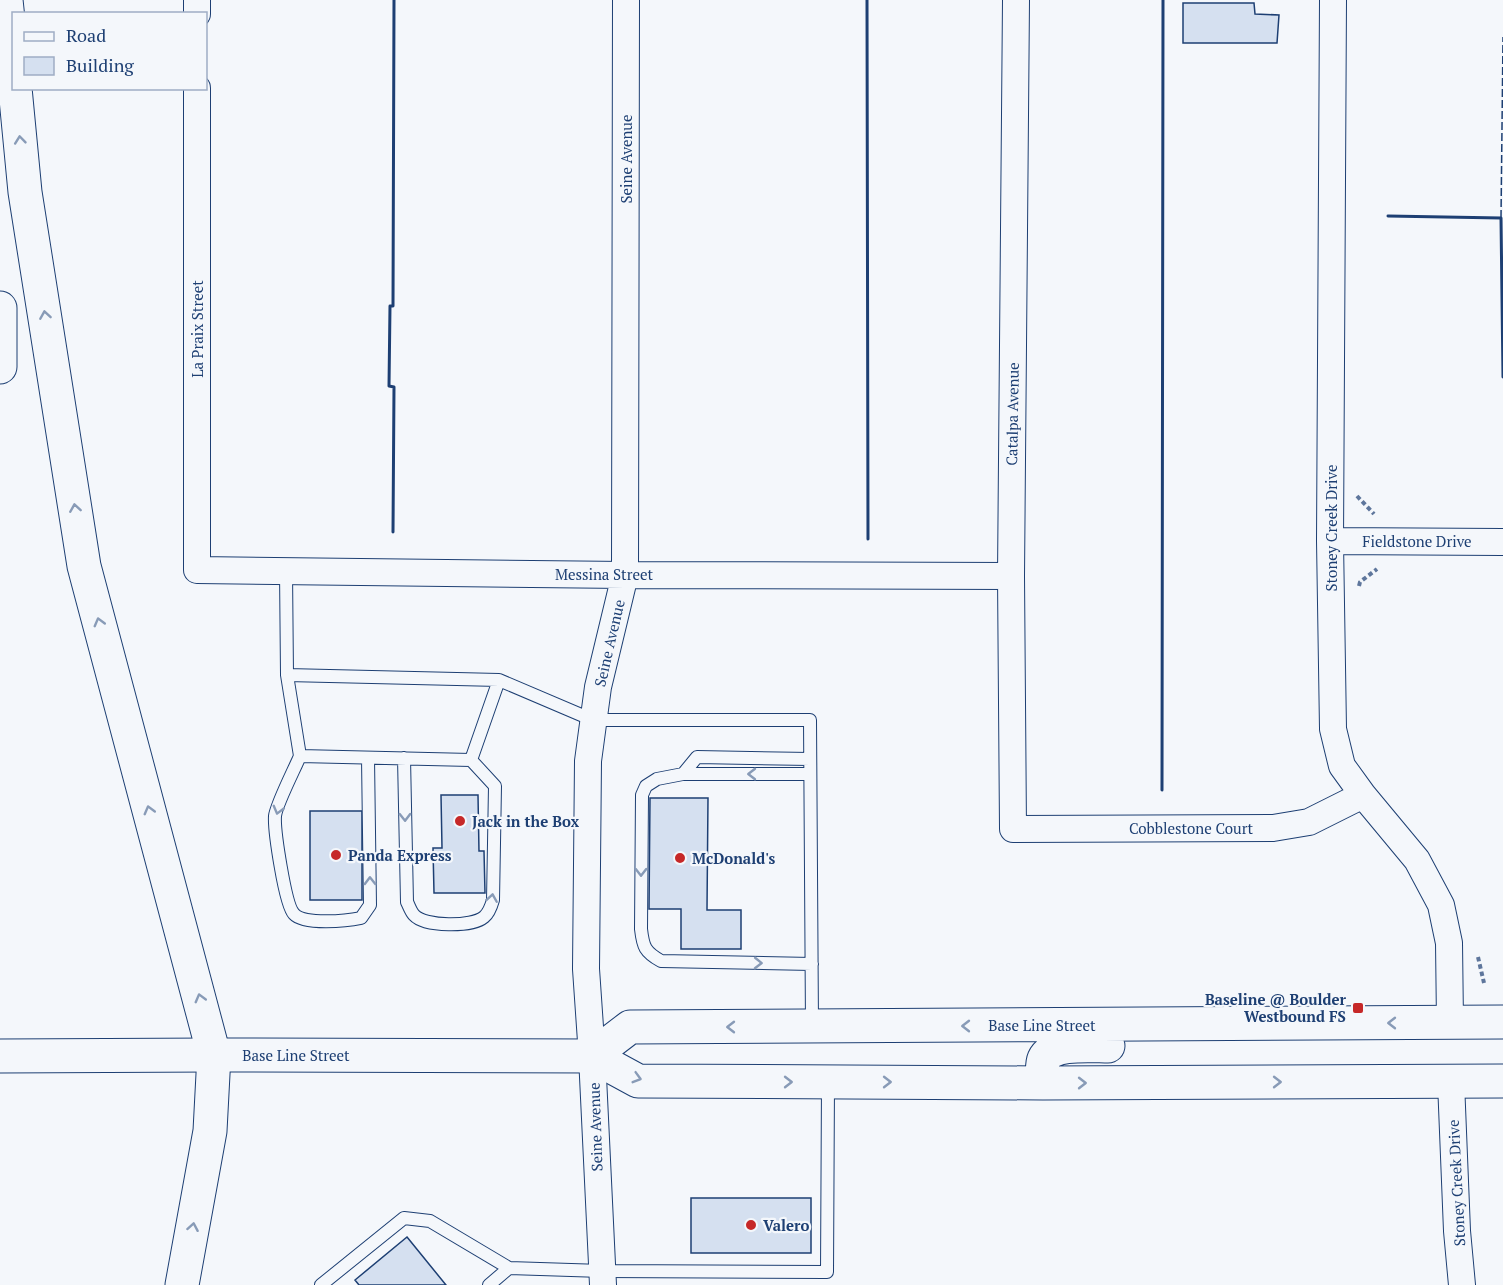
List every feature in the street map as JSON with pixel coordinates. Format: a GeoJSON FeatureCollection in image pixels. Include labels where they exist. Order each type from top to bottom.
{"type":"FeatureCollection","features":[{"type":"Feature","properties":{"kind":"main road"},"geometry":{"type":"LineString","coordinates":[[6,0],[12,57]]}},
{"type":"Feature","properties":{"kind":"main road"},"geometry":{"type":"LineString","coordinates":[[15,90],[25,192],[84,566],[214,1055],[210,1131],[182,1285]]}},
{"type":"Feature","properties":{"kind":"main road"},"geometry":{"type":"LineString","coordinates":[[0,308],[0,367]]}},
{"type":"Feature","properties":{"kind":"main road","name":"Base Line Street"},"geometry":{"type":"LineString","coordinates":[[592,1056],[630,1027],[1503,1022]]}},
{"type":"Feature","properties":{"kind":"main road"},"geometry":{"type":"LineString","coordinates":[[1043,1083],[1043,1061],[1055,1049],[1074,1046],[1185,1044],[1221,1024]]}},
{"type":"Feature","properties":{"kind":"main road","name":"Base Line Street"},"geometry":{"type":"LineString","coordinates":[[0,1056],[592,1056],[638,1081],[1043,1083],[1503,1081]]}},
{"type":"Feature","properties":{"kind":"street","name":"Seine Avenue"},"geometry":{"type":"LineString","coordinates":[[602,1278],[586,969],[588,761],[598,687],[625,575],[626,0]]}},
{"type":"Feature","properties":{"kind":"street","name":"Catalpa Avenue"},"geometry":{"type":"LineString","coordinates":[[1013,829],[1011,576],[1016,0]]}},
{"type":"Feature","properties":{"kind":"street","name":"Stoney Creek Drive"},"geometry":{"type":"LineString","coordinates":[[1333,0],[1330,541],[1333,729],[1342,766],[1417,860],[1442,905],[1449,943],[1450,1022]]}},
{"type":"Feature","properties":{"kind":"street","name":"La Praix Street"},"geometry":{"type":"LineString","coordinates":[[197,90],[197,570]]}},
{"type":"Feature","properties":{"kind":"street","name":"Fieldstone Drive"},"geometry":{"type":"LineString","coordinates":[[1330,541],[1503,542]]}},
{"type":"Feature","properties":{"kind":"street","name":"Messina Street"},"geometry":{"type":"LineString","coordinates":[[197,570],[625,575],[1011,576]]}},
{"type":"Feature","properties":{"kind":"street","name":"Cobblestone Court"},"geometry":{"type":"LineString","coordinates":[[1013,829],[1273,828],[1309,822],[1363,795]]}},
{"type":"Feature","properties":{"kind":"street","name":"Stoney Creek Drive"},"geometry":{"type":"LineString","coordinates":[[1451,1082],[1457,1231],[1462,1285]]}},
{"type":"Feature","properties":{"kind":"lane"},"geometry":{"type":"LineString","coordinates":[[286,571],[287,675],[300,756],[275,814],[282,875],[289,907],[294,915],[304,920],[361,918],[370,905],[368,758]]}},
{"type":"Feature","properties":{"kind":"lane"},"geometry":{"type":"LineString","coordinates":[[287,675],[499,680],[593,720],[810,720],[812,1027]]}},
{"type":"Feature","properties":{"kind":"lane"},"geometry":{"type":"LineString","coordinates":[[471,760],[499,680]]}},
{"type":"Feature","properties":{"kind":"lane"},"geometry":{"type":"LineString","coordinates":[[300,756],[404,758],[471,760],[495,786],[493,900],[490,911],[483,918],[455,924],[426,922],[414,916],[406,902],[404,758]]}},
{"type":"Feature","properties":{"kind":"lane"},"geometry":{"type":"LineString","coordinates":[[683,774],[697,757],[810,759]]}},
{"type":"Feature","properties":{"kind":"lane"},"geometry":{"type":"LineString","coordinates":[[810,774],[683,774],[657,779],[646,786],[642,795],[643,945],[651,956],[661,961],[812,964]]}},
{"type":"Feature","properties":{"kind":"lane"},"geometry":{"type":"LineString","coordinates":[[321,1285],[404,1218],[430,1221],[509,1268],[602,1278],[827,1272],[828,1082]]}},
{"type":"Feature","properties":{"kind":"lane"},"geometry":{"type":"LineString","coordinates":[[489,1285],[509,1268]]}},
{"type":"Feature","properties":{"kind":"path"},"geometry":{"type":"LineString","coordinates":[[1357,485],[1357,497],[1376,516]]}},
{"type":"Feature","properties":{"kind":"path"},"geometry":{"type":"LineString","coordinates":[[1359,594],[1360,582],[1377,569],[1388,569]]}},
{"type":"Feature","properties":{"kind":"path"},"geometry":{"type":"LineString","coordinates":[[1476,953],[1484,983]]}},
{"type":"Feature","properties":{"kind":"building"},"geometry":{"type":"Polygon","coordinates":[[[1183,3],[1254,3],[1255,14],[1279,15],[1277,43],[1183,43],[1183,3]]]}},
{"type":"Feature","properties":{"kind":"building","name":"Jack in the Box"},"geometry":{"type":"Polygon","coordinates":[[[441,795],[478,795],[479,851],[484,851],[485,893],[434,893],[433,848],[442,848],[441,795]]]}},
{"type":"Feature","properties":{"kind":"building"},"geometry":{"type":"Polygon","coordinates":[[[650,798],[708,798],[707,910],[741,910],[741,949],[681,949],[681,909],[649,909],[650,798]]]}},
{"type":"Feature","properties":{"kind":"building","name":"Panda Express"},"geometry":{"type":"Polygon","coordinates":[[[310,811],[362,811],[362,900],[310,900],[310,811]]]}},
{"type":"Feature","properties":{"kind":"building"},"geometry":{"type":"Polygon","coordinates":[[[691,1198],[811,1198],[811,1253],[691,1253],[691,1198]]]}},
{"type":"Feature","properties":{"kind":"building"},"geometry":{"type":"Polygon","coordinates":[[[407,1237],[446,1285],[359,1285],[355,1280],[407,1237]]]}},
{"type":"Feature","properties":{"kind":"fence"},"geometry":{"type":"LineString","coordinates":[[1501,218],[1503,37]]}},
{"type":"Feature","properties":{"kind":"wall"},"geometry":{"type":"LineString","coordinates":[[393,532],[394,387],[389,386],[390,306],[393,306],[394,0]]}},
{"type":"Feature","properties":{"kind":"wall"},"geometry":{"type":"LineString","coordinates":[[867,0],[868,539]]}},
{"type":"Feature","properties":{"kind":"wall"},"geometry":{"type":"LineString","coordinates":[[1162,790],[1163,0]]}},
{"type":"Feature","properties":{"kind":"wall"},"geometry":{"type":"LineString","coordinates":[[1388,216],[1501,218],[1503,377]]}},
{"type":"Feature","properties":{"kind":"place","name":"Jack in the Box"},"geometry":{"type":"Point","coordinates":[460,821]}},
{"type":"Feature","properties":{"kind":"place","name":"Panda Express"},"geometry":{"type":"Point","coordinates":[336,855]}},
{"type":"Feature","properties":{"kind":"place","name":"McDonald's"},"geometry":{"type":"Point","coordinates":[680,858]}},
{"type":"Feature","properties":{"kind":"place","name":"Baseline @ Boulder Westbound FS"},"geometry":{"type":"Point","coordinates":[1358,1008]}},
{"type":"Feature","properties":{"kind":"place","name":"Valero"},"geometry":{"type":"Point","coordinates":[751,1225]}}]}
